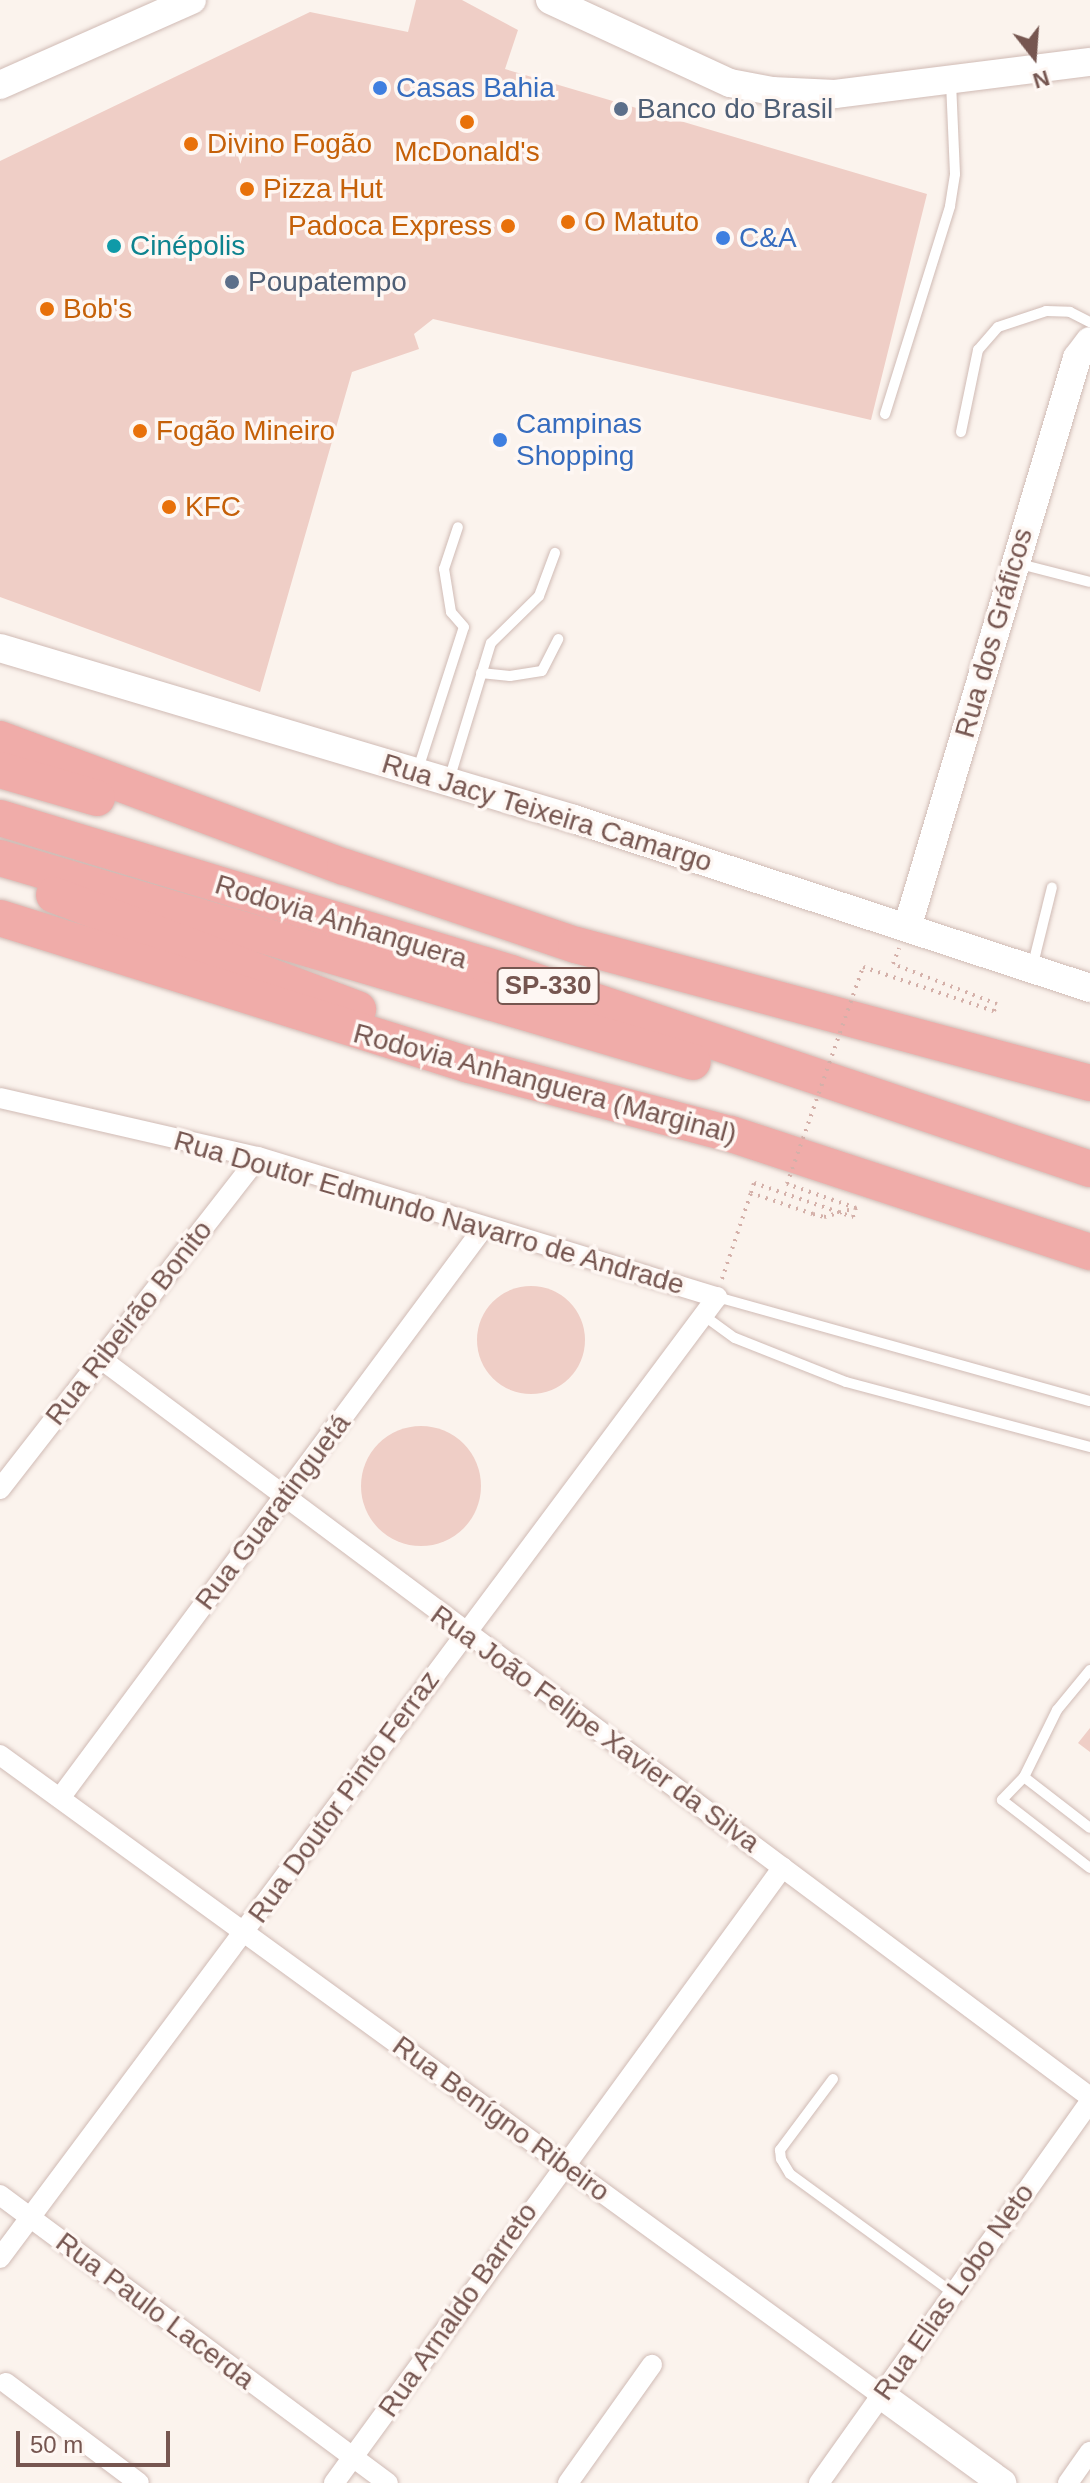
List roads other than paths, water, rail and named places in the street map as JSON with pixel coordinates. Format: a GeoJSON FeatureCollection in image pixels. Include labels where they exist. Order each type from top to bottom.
{"type":"FeatureCollection","features":[{"type":"Feature","properties":{"kind":"highway"},"geometry":{"type":"LineString","coordinates":[[0,739],[345,867],[576,945],[1090,1083]]}},
{"type":"Feature","properties":{"kind":"highway"},"geometry":{"type":"LineString","coordinates":[[0,770],[345,867]]}},
{"type":"Feature","properties":{"kind":"highway","name":"Rodovia Anhanguera"},"geometry":{"type":"LineString","coordinates":[[0,818],[511,973],[1035,1153],[1090,1166]]}},
{"type":"Feature","properties":{"kind":"highway","name":"Rodovia Anhanguera"},"geometry":{"type":"LineString","coordinates":[[0,858],[650,1048],[1090,1192]]}},
{"type":"Feature","properties":{"kind":"highway"},"geometry":{"type":"LineString","coordinates":[[0,874],[235,965],[632,1105]]}},
{"type":"Feature","properties":{"kind":"highway","name":"Rodovia Anhanguera (Marginal)"},"geometry":{"type":"LineString","coordinates":[[0,918],[440,1057],[632,1105],[1090,1252]]}},
{"type":"Feature","properties":{"kind":"highway"},"geometry":{"type":"LineString","coordinates":[[721,985],[898,1056],[1090,1107]]}},
{"type":"Feature","properties":{"kind":"street"},"geometry":{"type":"LineString","coordinates":[[0,85],[192,0]]}},
{"type":"Feature","properties":{"kind":"street"},"geometry":{"type":"LineString","coordinates":[[550,0],[730,83],[835,94],[1090,62]]}},
{"type":"Feature","properties":{"kind":"street","name":"Rua dos Gráficos"},"geometry":{"type":"LineString","coordinates":[[907,928],[1077,358],[1090,341]]}},
{"type":"Feature","properties":{"kind":"street","name":"Rua Jacy Teixeira Camargo"},"geometry":{"type":"LineString","coordinates":[[0,648],[449,782],[1090,988]]}},
{"type":"Feature","properties":{"kind":"street","name":"Rua Doutor Edmundo Navarro de Andrade"},"geometry":{"type":"LineString","coordinates":[[4,1104],[258,1157],[717,1297]]}},
{"type":"Feature","properties":{"kind":"street","name":"Rua Ribeirão Bonito"},"geometry":{"type":"LineString","coordinates":[[0,1489],[258,1157]]}},
{"type":"Feature","properties":{"kind":"street","name":"Rua Guaratinguetá"},"geometry":{"type":"LineString","coordinates":[[60,1798],[484,1227]]}},
{"type":"Feature","properties":{"kind":"street","name":"Rua Doutor Pinto Ferraz"},"geometry":{"type":"LineString","coordinates":[[0,2258],[246,1932],[462,1633],[717,1297]]}},
{"type":"Feature","properties":{"kind":"street","name":"Rua João Felipe Xavier da Silva"},"geometry":{"type":"LineString","coordinates":[[101,1359],[462,1633],[783,1867],[1090,2099]]}},
{"type":"Feature","properties":{"kind":"street","name":"Rua Benígno Ribeiro"},"geometry":{"type":"LineString","coordinates":[[0,1755],[1002,2483]]}},
{"type":"Feature","properties":{"kind":"street","name":"Rua Arnaldo Barreto"},"geometry":{"type":"LineString","coordinates":[[334,2483],[562,2164],[783,1867]]}},
{"type":"Feature","properties":{"kind":"street","name":"Rua Elias Lobo Neto"},"geometry":{"type":"LineString","coordinates":[[819,2483],[1090,2099]]}},
{"type":"Feature","properties":{"kind":"street","name":"Rua Paulo Lacerda"},"geometry":{"type":"LineString","coordinates":[[0,2195],[388,2483]]}},
{"type":"Feature","properties":{"kind":"street"},"geometry":{"type":"LineString","coordinates":[[568,2483],[652,2365]]}},
{"type":"Feature","properties":{"kind":"street"},"geometry":{"type":"LineString","coordinates":[[6,2383],[139,2483]]}},
{"type":"Feature","properties":{"kind":"street"},"geometry":{"type":"LineString","coordinates":[[1068,2483],[1090,2452]]}},
{"type":"Feature","properties":{"kind":"lane"},"geometry":{"type":"LineString","coordinates":[[885,414],[950,206],[955,174],[950,80]]}},
{"type":"Feature","properties":{"kind":"lane"},"geometry":{"type":"LineString","coordinates":[[961,432],[978,350],[998,327],[1046,311],[1070,312],[1090,322]]}},
{"type":"Feature","properties":{"kind":"lane"},"geometry":{"type":"LineString","coordinates":[[417,773],[464,627],[451,612],[444,569],[458,527]]}},
{"type":"Feature","properties":{"kind":"lane"},"geometry":{"type":"LineString","coordinates":[[449,782],[481,673],[497,633],[539,596],[555,553]]}},
{"type":"Feature","properties":{"kind":"lane"},"geometry":{"type":"LineString","coordinates":[[1014,562],[1090,582]]}},
{"type":"Feature","properties":{"kind":"lane"},"geometry":{"type":"LineString","coordinates":[[481,673],[510,676],[542,671],[558,639]]}},
{"type":"Feature","properties":{"kind":"lane"},"geometry":{"type":"LineString","coordinates":[[1031,970],[1052,887]]}},
{"type":"Feature","properties":{"kind":"lane"},"geometry":{"type":"LineString","coordinates":[[717,1297],[1090,1401]]}},
{"type":"Feature","properties":{"kind":"lane"},"geometry":{"type":"LineString","coordinates":[[703,1315],[735,1338],[846,1382],[1090,1447]]}},
{"type":"Feature","properties":{"kind":"lane"},"geometry":{"type":"LineString","coordinates":[[1090,1670],[1057,1710],[1024,1777],[1002,1800],[1090,1868]]}},
{"type":"Feature","properties":{"kind":"lane"},"geometry":{"type":"LineString","coordinates":[[1024,1777],[1090,1828]]}},
{"type":"Feature","properties":{"kind":"lane"},"geometry":{"type":"LineString","coordinates":[[833,2079],[780,2150],[781,2159],[790,2174],[953,2293]]}},
{"type":"Feature","properties":{"kind":"place","name":"Casas Bahia"},"geometry":{"type":"Point","coordinates":[380,88]}},
{"type":"Feature","properties":{"kind":"place","name":"Banco do Brasil"},"geometry":{"type":"Point","coordinates":[621,109]}},
{"type":"Feature","properties":{"kind":"place","name":"McDonald's"},"geometry":{"type":"Point","coordinates":[467,122]}},
{"type":"Feature","properties":{"kind":"place","name":"Divino Fogão"},"geometry":{"type":"Point","coordinates":[191,144]}},
{"type":"Feature","properties":{"kind":"place","name":"Pizza Hut"},"geometry":{"type":"Point","coordinates":[247,189]}},
{"type":"Feature","properties":{"kind":"place","name":"O Matuto"},"geometry":{"type":"Point","coordinates":[568,222]}},
{"type":"Feature","properties":{"kind":"place","name":"Padoca Express"},"geometry":{"type":"Point","coordinates":[508,226]}},
{"type":"Feature","properties":{"kind":"place","name":"C&A"},"geometry":{"type":"Point","coordinates":[723,238]}},
{"type":"Feature","properties":{"kind":"place","name":"Cinépolis"},"geometry":{"type":"Point","coordinates":[114,246]}},
{"type":"Feature","properties":{"kind":"place","name":"Poupatempo"},"geometry":{"type":"Point","coordinates":[232,282]}},
{"type":"Feature","properties":{"kind":"place","name":"Bob's"},"geometry":{"type":"Point","coordinates":[47,309]}},
{"type":"Feature","properties":{"kind":"place","name":"Fogão Mineiro"},"geometry":{"type":"Point","coordinates":[140,431]}},
{"type":"Feature","properties":{"kind":"place","name":"Campinas Shopping"},"geometry":{"type":"Point","coordinates":[500,440]}},
{"type":"Feature","properties":{"kind":"place","name":"KFC"},"geometry":{"type":"Point","coordinates":[169,507]}}]}
